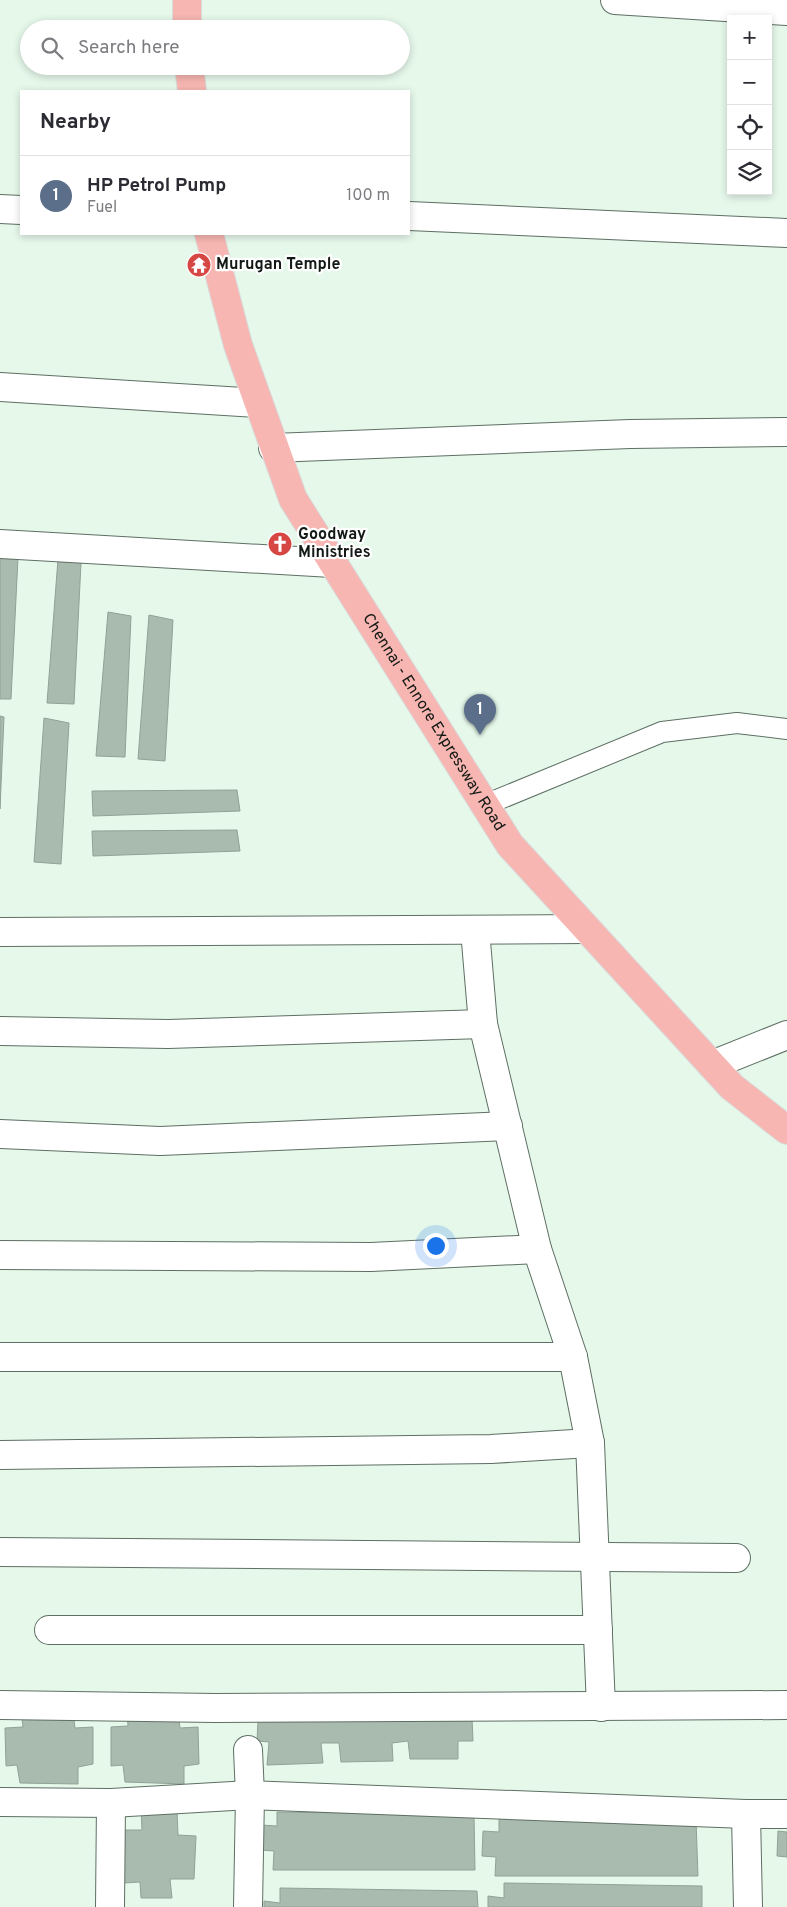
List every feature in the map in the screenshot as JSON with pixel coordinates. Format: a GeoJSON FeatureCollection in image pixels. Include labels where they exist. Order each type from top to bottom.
{"type":"FeatureCollection","features":[{"type":"Feature","properties":{"kind":"main road"},"geometry":{"type":"LineString","coordinates":[[187,0],[187,20]]}},
{"type":"Feature","properties":{"kind":"main road"},"geometry":{"type":"LineString","coordinates":[[190,75],[192,90]]}},
{"type":"Feature","properties":{"kind":"main road","name":"Chennai - Ennore Expressway Road"},"geometry":{"type":"LineString","coordinates":[[209,235],[238,345],[292,500],[484,805],[510,845],[732,1087],[787,1130]]}},
{"type":"Feature","properties":{"kind":"street"},"geometry":{"type":"LineString","coordinates":[[616,0],[787,11]]}},
{"type":"Feature","properties":{"kind":"street"},"geometry":{"type":"LineString","coordinates":[[0,209],[20,210]]}},
{"type":"Feature","properties":{"kind":"street"},"geometry":{"type":"LineString","coordinates":[[410,216],[787,233]]}},
{"type":"Feature","properties":{"kind":"street"},"geometry":{"type":"LineString","coordinates":[[0,387],[258,403]]}},
{"type":"Feature","properties":{"kind":"street"},"geometry":{"type":"LineString","coordinates":[[273,448],[630,434],[787,432]]}},
{"type":"Feature","properties":{"kind":"street"},"geometry":{"type":"LineString","coordinates":[[0,544],[332,563]]}},
{"type":"Feature","properties":{"kind":"street"},"geometry":{"type":"LineString","coordinates":[[0,932],[586,929]]}},
{"type":"Feature","properties":{"kind":"street"},"geometry":{"type":"LineString","coordinates":[[474,930],[483,1024],[537,1249],[573,1357],[590,1443],[601,1707]]}},
{"type":"Feature","properties":{"kind":"street"},"geometry":{"type":"LineString","coordinates":[[0,1031],[168,1034],[483,1024]]}},
{"type":"Feature","properties":{"kind":"street"},"geometry":{"type":"LineString","coordinates":[[712,1065],[787,1034]]}},
{"type":"Feature","properties":{"kind":"street"},"geometry":{"type":"LineString","coordinates":[[0,1134],[160,1141],[508,1126]]}},
{"type":"Feature","properties":{"kind":"street"},"geometry":{"type":"LineString","coordinates":[[0,1255],[371,1257],[537,1249]]}},
{"type":"Feature","properties":{"kind":"street"},"geometry":{"type":"LineString","coordinates":[[0,1357],[573,1357]]}},
{"type":"Feature","properties":{"kind":"street"},"geometry":{"type":"LineString","coordinates":[[0,1455],[492,1449],[590,1443]]}},
{"type":"Feature","properties":{"kind":"street"},"geometry":{"type":"LineString","coordinates":[[0,1552],[736,1558]]}},
{"type":"Feature","properties":{"kind":"street"},"geometry":{"type":"LineString","coordinates":[[49,1630],[598,1630]]}},
{"type":"Feature","properties":{"kind":"street"},"geometry":{"type":"LineString","coordinates":[[0,1705],[216,1708],[787,1705]]}},
{"type":"Feature","properties":{"kind":"street"},"geometry":{"type":"LineString","coordinates":[[248,1750],[250,1795],[248,1907]]}},
{"type":"Feature","properties":{"kind":"street"},"geometry":{"type":"LineString","coordinates":[[0,1802],[111,1803],[250,1795],[787,1814]]}},
{"type":"Feature","properties":{"kind":"street"},"geometry":{"type":"LineString","coordinates":[[110,1907],[111,1803]]}},
{"type":"Feature","properties":{"kind":"street"},"geometry":{"type":"LineString","coordinates":[[746,1814],[748,1907]]}},
{"type":"Feature","properties":{"kind":"lane"},"geometry":{"type":"LineString","coordinates":[[484,805],[662,732],[737,723],[787,729]]}},
{"type":"Feature","properties":{"kind":"building"},"geometry":{"type":"Polygon","coordinates":[[[0,554],[18,558],[11,699],[0,699],[0,554]]]}},
{"type":"Feature","properties":{"kind":"building"},"geometry":{"type":"Polygon","coordinates":[[[58,559],[81,563],[74,704],[47,703],[58,559]]]}},
{"type":"Feature","properties":{"kind":"building"},"geometry":{"type":"Polygon","coordinates":[[[108,612],[131,616],[125,757],[96,756],[108,612]]]}},
{"type":"Feature","properties":{"kind":"building"},"geometry":{"type":"Polygon","coordinates":[[[149,615],[173,620],[165,761],[138,759],[149,615]]]}},
{"type":"Feature","properties":{"kind":"building"},"geometry":{"type":"Polygon","coordinates":[[[0,716],[4,717],[0,809],[0,716]]]}},
{"type":"Feature","properties":{"kind":"building"},"geometry":{"type":"Polygon","coordinates":[[[44,718],[69,723],[61,864],[34,862],[44,718]]]}},
{"type":"Feature","properties":{"kind":"building"},"geometry":{"type":"Polygon","coordinates":[[[237,790],[240,811],[93,816],[92,791],[237,790]]]}},
{"type":"Feature","properties":{"kind":"building"},"geometry":{"type":"Polygon","coordinates":[[[237,830],[240,851],[93,856],[92,831],[237,830]]]}},
{"type":"Feature","properties":{"kind":"building"},"geometry":{"type":"Polygon","coordinates":[[[21,1710],[73,1711],[75,1728],[93,1727],[93,1764],[78,1767],[78,1784],[20,1783],[17,1765],[6,1766],[5,1728],[23,1727],[21,1710]]]}},
{"type":"Feature","properties":{"kind":"building"},"geometry":{"type":"Polygon","coordinates":[[[127,1711],[178,1711],[180,1728],[198,1727],[199,1764],[184,1766],[184,1784],[125,1782],[123,1765],[111,1766],[111,1727],[128,1726],[127,1711]]]}},
{"type":"Feature","properties":{"kind":"building"},"geometry":{"type":"Polygon","coordinates":[[[472,1718],[473,1741],[458,1741],[458,1759],[410,1759],[408,1741],[392,1743],[393,1761],[341,1762],[339,1743],[321,1743],[323,1763],[267,1765],[269,1742],[257,1741],[258,1721],[472,1718]]]}},
{"type":"Feature","properties":{"kind":"building"},"geometry":{"type":"Polygon","coordinates":[[[141,1808],[177,1810],[178,1835],[196,1836],[194,1879],[170,1879],[172,1898],[141,1898],[140,1882],[124,1883],[122,1830],[142,1830],[141,1808]]]}},
{"type":"Feature","properties":{"kind":"building"},"geometry":{"type":"Polygon","coordinates":[[[277,1812],[474,1815],[475,1870],[273,1870],[274,1851],[260,1850],[261,1825],[277,1826],[277,1812]]]}},
{"type":"Feature","properties":{"kind":"building"},"geometry":{"type":"Polygon","coordinates":[[[499,1818],[696,1820],[698,1876],[495,1876],[496,1857],[482,1856],[483,1831],[499,1832],[499,1818]]]}},
{"type":"Feature","properties":{"kind":"building"},"geometry":{"type":"Polygon","coordinates":[[[778,1831],[787,1832],[787,1857],[777,1856],[778,1831]]]}},
{"type":"Feature","properties":{"kind":"building"},"geometry":{"type":"Polygon","coordinates":[[[504,1883],[702,1886],[702,1907],[488,1907],[488,1896],[504,1898],[504,1883]]]}},
{"type":"Feature","properties":{"kind":"building"},"geometry":{"type":"Polygon","coordinates":[[[280,1888],[477,1891],[478,1907],[264,1907],[264,1901],[280,1903],[280,1888]]]}},
{"type":"Feature","properties":{"kind":"place","name":"Murugan Temple"},"geometry":{"type":"Point","coordinates":[199,265]}},
{"type":"Feature","properties":{"kind":"place","name":"Goodway Ministries"},"geometry":{"type":"Point","coordinates":[280,544]}},
{"type":"Feature","properties":{"kind":"place","name":"HP Petrol Pump"},"geometry":{"type":"Point","coordinates":[480,735]}}]}
